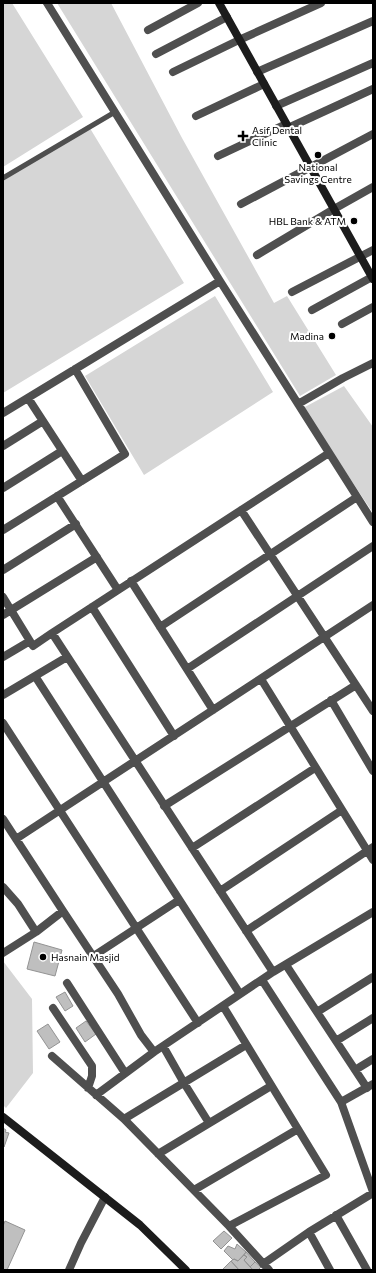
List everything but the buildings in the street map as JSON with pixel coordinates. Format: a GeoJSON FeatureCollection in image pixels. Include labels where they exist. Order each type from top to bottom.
{"type":"FeatureCollection","features":[{"type":"Feature","properties":{"kind":"street"},"geometry":{"type":"LineString","coordinates":[[47,3],[220,281],[373,522]]}},
{"type":"Feature","properties":{"kind":"street"},"geometry":{"type":"LineString","coordinates":[[148,30],[198,3]]}},
{"type":"Feature","properties":{"kind":"street"},"geometry":{"type":"LineString","coordinates":[[219,3],[372,278],[312,310]]}},
{"type":"Feature","properties":{"kind":"street"},"geometry":{"type":"LineString","coordinates":[[173,72],[320,3]]}},
{"type":"Feature","properties":{"kind":"street"},"geometry":{"type":"LineString","coordinates":[[156,54],[227,17]]}},
{"type":"Feature","properties":{"kind":"street"},"geometry":{"type":"LineString","coordinates":[[257,72],[373,21]]}},
{"type":"Feature","properties":{"kind":"street"},"geometry":{"type":"LineString","coordinates":[[276,106],[373,63]]}},
{"type":"Feature","properties":{"kind":"street"},"geometry":{"type":"LineString","coordinates":[[196,116],[264,84]]}},
{"type":"Feature","properties":{"kind":"street"},"geometry":{"type":"LineString","coordinates":[[218,156],[373,89]]}},
{"type":"Feature","properties":{"kind":"street"},"geometry":{"type":"LineString","coordinates":[[241,204],[310,166],[373,134]]}},
{"type":"Feature","properties":{"kind":"street"},"geometry":{"type":"LineString","coordinates":[[257,256],[373,187]]}},
{"type":"Feature","properties":{"kind":"street"},"geometry":{"type":"LineString","coordinates":[[292,292],[373,250]]}},
{"type":"Feature","properties":{"kind":"street"},"geometry":{"type":"LineString","coordinates":[[3,413],[220,281]]}},
{"type":"Feature","properties":{"kind":"street"},"geometry":{"type":"LineString","coordinates":[[342,324],[373,307]]}},
{"type":"Feature","properties":{"kind":"street"},"geometry":{"type":"LineString","coordinates":[[298,404],[373,362]]}},
{"type":"Feature","properties":{"kind":"street"},"geometry":{"type":"LineString","coordinates":[[3,530],[125,454],[75,369]]}},
{"type":"Feature","properties":{"kind":"street"},"geometry":{"type":"LineString","coordinates":[[28,398],[82,481]]}},
{"type":"Feature","properties":{"kind":"street"},"geometry":{"type":"LineString","coordinates":[[3,446],[43,422]]}},
{"type":"Feature","properties":{"kind":"street"},"geometry":{"type":"LineString","coordinates":[[3,488],[62,451]]}},
{"type":"Feature","properties":{"kind":"street"},"geometry":{"type":"LineString","coordinates":[[3,597],[34,646],[131,581],[329,453]]}},
{"type":"Feature","properties":{"kind":"street"},"geometry":{"type":"LineString","coordinates":[[58,496],[118,590]]}},
{"type":"Feature","properties":{"kind":"street"},"geometry":{"type":"LineString","coordinates":[[160,626],[357,497]]}},
{"type":"Feature","properties":{"kind":"street"},"geometry":{"type":"LineString","coordinates":[[241,510],[373,712]]}},
{"type":"Feature","properties":{"kind":"street"},"geometry":{"type":"LineString","coordinates":[[3,570],[76,524]]}},
{"type":"Feature","properties":{"kind":"street"},"geometry":{"type":"LineString","coordinates":[[187,669],[373,546]]}},
{"type":"Feature","properties":{"kind":"street"},"geometry":{"type":"LineString","coordinates":[[3,615],[97,557]]}},
{"type":"Feature","properties":{"kind":"street"},"geometry":{"type":"LineString","coordinates":[[131,581],[214,710]]}},
{"type":"Feature","properties":{"kind":"street"},"geometry":{"type":"LineString","coordinates":[[16,839],[373,605]]}},
{"type":"Feature","properties":{"kind":"street"},"geometry":{"type":"LineString","coordinates":[[92,607],[174,736]]}},
{"type":"Feature","properties":{"kind":"street"},"geometry":{"type":"LineString","coordinates":[[52,633],[273,972]]}},
{"type":"Feature","properties":{"kind":"street"},"geometry":{"type":"LineString","coordinates":[[3,657],[30,641]]}},
{"type":"Feature","properties":{"kind":"street"},"geometry":{"type":"LineString","coordinates":[[3,695],[67,657]]}},
{"type":"Feature","properties":{"kind":"street"},"geometry":{"type":"LineString","coordinates":[[35,676],[240,994]]}},
{"type":"Feature","properties":{"kind":"street"},"geometry":{"type":"LineString","coordinates":[[260,679],[342,810],[370,848],[373,860]]}},
{"type":"Feature","properties":{"kind":"street"},"geometry":{"type":"LineString","coordinates":[[164,806],[356,685]]}},
{"type":"Feature","properties":{"kind":"street"},"geometry":{"type":"LineString","coordinates":[[331,700],[373,771]]}},
{"type":"Feature","properties":{"kind":"street"},"geometry":{"type":"LineString","coordinates":[[3,722],[198,1023]]}},
{"type":"Feature","properties":{"kind":"street"},"geometry":{"type":"LineString","coordinates":[[192,848],[316,768]]}},
{"type":"Feature","properties":{"kind":"street"},"geometry":{"type":"LineString","coordinates":[[220,891],[342,810]]}},
{"type":"Feature","properties":{"kind":"street"},"geometry":{"type":"LineString","coordinates":[[3,821],[118,994],[142,1035],[154,1052]]}},
{"type":"Feature","properties":{"kind":"street"},"geometry":{"type":"LineString","coordinates":[[246,931],[370,848]]}},
{"type":"Feature","properties":{"kind":"street"},"geometry":{"type":"LineString","coordinates":[[3,886],[18,904],[36,932]]}},
{"type":"Feature","properties":{"kind":"street"},"geometry":{"type":"LineString","coordinates":[[92,956],[179,900]]}},
{"type":"Feature","properties":{"kind":"street"},"geometry":{"type":"LineString","coordinates":[[3,952],[36,932],[63,911]]}},
{"type":"Feature","properties":{"kind":"street"},"geometry":{"type":"LineString","coordinates":[[96,1095],[154,1052],[273,972],[373,912]]}},
{"type":"Feature","properties":{"kind":"street"},"geometry":{"type":"LineString","coordinates":[[286,965],[355,1070],[370,1086],[341,1102]]}},
{"type":"Feature","properties":{"kind":"street"},"geometry":{"type":"LineString","coordinates":[[317,1012],[373,977]]}},
{"type":"Feature","properties":{"kind":"street"},"geometry":{"type":"LineString","coordinates":[[262,980],[341,1102],[373,1192],[309,1232],[264,1264]]}},
{"type":"Feature","properties":{"kind":"street"},"geometry":{"type":"LineString","coordinates":[[67,983],[125,1073]]}},
{"type":"Feature","properties":{"kind":"street"},"geometry":{"type":"LineString","coordinates":[[223,1006],[326,1175],[229,1226]]}},
{"type":"Feature","properties":{"kind":"street"},"geometry":{"type":"LineString","coordinates":[[53,1008],[92,1066],[92,1076],[88,1088]]}},
{"type":"Feature","properties":{"kind":"street"},"geometry":{"type":"LineString","coordinates":[[336,1041],[373,1018]]}},
{"type":"Feature","properties":{"kind":"street"},"geometry":{"type":"LineString","coordinates":[[124,1119],[246,1045]]}},
{"type":"Feature","properties":{"kind":"street"},"geometry":{"type":"LineString","coordinates":[[163,1046],[209,1123]]}},
{"type":"Feature","properties":{"kind":"street"},"geometry":{"type":"LineString","coordinates":[[52,1056],[124,1119],[229,1226],[269,1270]]}},
{"type":"Feature","properties":{"kind":"street"},"geometry":{"type":"LineString","coordinates":[[355,1070],[373,1059]]}},
{"type":"Feature","properties":{"kind":"street"},"geometry":{"type":"LineString","coordinates":[[158,1154],[271,1086]]}},
{"type":"Feature","properties":{"kind":"street"},"geometry":{"type":"LineString","coordinates":[[3,1117],[140,1226],[186,1270]]}},
{"type":"Feature","properties":{"kind":"street"},"geometry":{"type":"LineString","coordinates":[[194,1190],[298,1129]]}},
{"type":"Feature","properties":{"kind":"street"},"geometry":{"type":"LineString","coordinates":[[69,1270],[104,1197]]}},
{"type":"Feature","properties":{"kind":"street"},"geometry":{"type":"LineString","coordinates":[[336,1215],[367,1270]]}},
{"type":"Feature","properties":{"kind":"street"},"geometry":{"type":"LineString","coordinates":[[309,1232],[330,1270]]}},
{"type":"Feature","properties":{"kind":"lane"},"geometry":{"type":"LineString","coordinates":[[3,178],[115,112]]}},
{"type":"Feature","properties":{"kind":"shaded area"},"geometry":{"type":"Polygon","coordinates":[[[3,3],[12,3],[83,117],[3,167],[3,3]]]}},
{"type":"Feature","properties":{"kind":"shaded area"},"geometry":{"type":"Polygon","coordinates":[[[57,3],[111,3],[182,138],[274,303],[287,296],[336,375],[300,396],[57,3]]]}},
{"type":"Feature","properties":{"kind":"shaded area"},"geometry":{"type":"Polygon","coordinates":[[[88,125],[184,283],[3,393],[3,181],[88,125]]]}},
{"type":"Feature","properties":{"kind":"shaded area"},"geometry":{"type":"Polygon","coordinates":[[[215,296],[273,392],[144,475],[85,376],[215,296]]]}},
{"type":"Feature","properties":{"kind":"shaded area"},"geometry":{"type":"Polygon","coordinates":[[[344,386],[373,427],[373,513],[303,408],[344,386]]]}},
{"type":"Feature","properties":{"kind":"shaded area"},"geometry":{"type":"Polygon","coordinates":[[[3,961],[32,999],[33,1073],[6,1108],[3,1105],[3,961]]]}},
{"type":"Feature","properties":{"kind":"place","name":"Asif Dental Clinic"},"geometry":{"type":"Point","coordinates":[243,136]}},
{"type":"Feature","properties":{"kind":"place","name":"National Savings Centre"},"geometry":{"type":"Point","coordinates":[318,155]}},
{"type":"Feature","properties":{"kind":"place","name":"HBL Bank & ATM"},"geometry":{"type":"Point","coordinates":[354,221]}},
{"type":"Feature","properties":{"kind":"place","name":"Madina"},"geometry":{"type":"Point","coordinates":[332,336]}},
{"type":"Feature","properties":{"kind":"place","name":"Hasnain Masjid"},"geometry":{"type":"Point","coordinates":[43,957]}}]}
